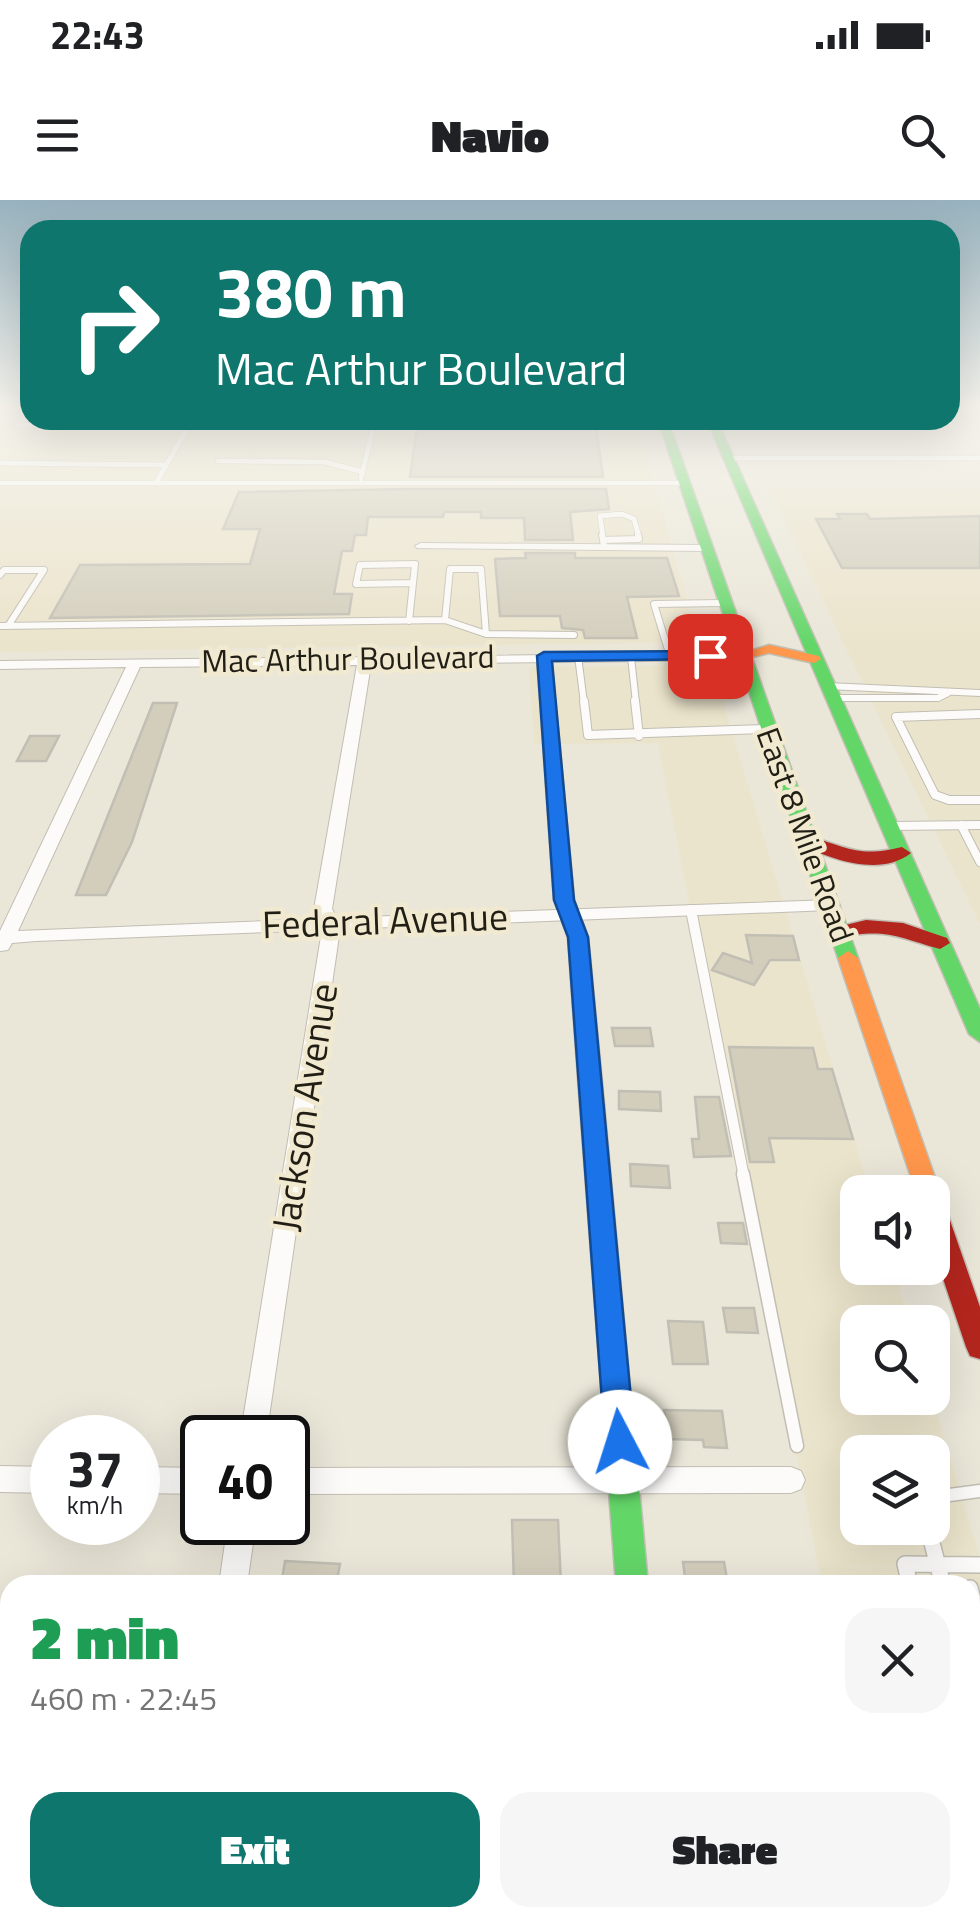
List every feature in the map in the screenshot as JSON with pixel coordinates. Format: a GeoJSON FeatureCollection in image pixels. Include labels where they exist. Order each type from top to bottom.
{"type":"FeatureCollection","features":[{"type":"Feature","properties":{"kind":"main road","name":"East 8 Mile Road"},"geometry":{"type":"LineString","coordinates":[[690,485],[711,507],[705,548],[922,1175]]}},
{"type":"Feature","properties":{"kind":"main road","name":"East 8 Mile Road"},"geometry":{"type":"LineString","coordinates":[[740,485],[751,512],[770,602],[814,659],[940,943],[961,976],[980,1034]]}},
{"type":"Feature","properties":{"kind":"main road"},"geometry":{"type":"LineString","coordinates":[[711,507],[751,512]]}},
{"type":"Feature","properties":{"kind":"main road"},"geometry":{"type":"LineString","coordinates":[[722,599],[770,602]]}},
{"type":"Feature","properties":{"kind":"main road"},"geometry":{"type":"LineString","coordinates":[[741,656],[770,649],[814,659]]}},
{"type":"Feature","properties":{"kind":"main road"},"geometry":{"type":"LineString","coordinates":[[544,656],[564,900],[578,937],[631,1575]]}},
{"type":"Feature","properties":{"kind":"main road"},"geometry":{"type":"LineString","coordinates":[[808,841],[856,860],[880,861],[902,854]]}},
{"type":"Feature","properties":{"kind":"main road"},"geometry":{"type":"LineString","coordinates":[[840,932],[868,923],[891,924],[940,943]]}},
{"type":"Feature","properties":{"kind":"main road"},"geometry":{"type":"LineString","coordinates":[[950,1258],[980,1344]]}},
{"type":"Feature","properties":{"kind":"street"},"geometry":{"type":"LineString","coordinates":[[421,546],[603,544],[705,548]]}},
{"type":"Feature","properties":{"kind":"street","name":"Mac Arthur Boulevard"},"geometry":{"type":"LineString","coordinates":[[0,665],[741,656]]}},
{"type":"Feature","properties":{"kind":"street","name":"Jackson Avenue"},"geometry":{"type":"LineString","coordinates":[[256,1415],[331,923],[324,910],[365,659]]}},
{"type":"Feature","properties":{"kind":"street"},"geometry":{"type":"LineString","coordinates":[[2,944],[135,663]]}},
{"type":"Feature","properties":{"kind":"street","name":"Federal Avenue"},"geometry":{"type":"LineString","coordinates":[[2,944],[331,923],[830,905]]}},
{"type":"Feature","properties":{"kind":"street"},"geometry":{"type":"LineString","coordinates":[[0,1479],[30,1480]]}},
{"type":"Feature","properties":{"kind":"street"},"geometry":{"type":"LineString","coordinates":[[310,1481],[791,1480]]}},
{"type":"Feature","properties":{"kind":"street"},"geometry":{"type":"LineString","coordinates":[[234,1575],[239,1545]]}},
{"type":"Feature","properties":{"kind":"lane"},"geometry":{"type":"LineString","coordinates":[[622,514],[634,519],[637,540],[603,544],[600,516],[622,514]]}},
{"type":"Feature","properties":{"kind":"lane"},"geometry":{"type":"LineString","coordinates":[[409,621],[413,584],[415,564],[360,565],[356,584],[413,584]]}},
{"type":"Feature","properties":{"kind":"lane"},"geometry":{"type":"LineString","coordinates":[[445,620],[450,569],[481,569],[486,634]]}},
{"type":"Feature","properties":{"kind":"lane"},"geometry":{"type":"LineString","coordinates":[[1,572],[44,570],[4,626]]}},
{"type":"Feature","properties":{"kind":"lane"},"geometry":{"type":"LineString","coordinates":[[670,656],[654,604],[722,599]]}},
{"type":"Feature","properties":{"kind":"lane"},"geometry":{"type":"LineString","coordinates":[[4,626],[445,620],[486,634],[574,635]]}},
{"type":"Feature","properties":{"kind":"lane"},"geometry":{"type":"LineString","coordinates":[[578,656],[588,735],[767,729]]}},
{"type":"Feature","properties":{"kind":"lane"},"geometry":{"type":"LineString","coordinates":[[631,656],[639,736]]}},
{"type":"Feature","properties":{"kind":"lane"},"geometry":{"type":"LineString","coordinates":[[828,692],[938,698],[948,692],[980,693]]}},
{"type":"Feature","properties":{"kind":"lane"},"geometry":{"type":"LineString","coordinates":[[980,714],[896,717],[935,794],[950,800],[980,800]]}},
{"type":"Feature","properties":{"kind":"lane"},"geometry":{"type":"LineString","coordinates":[[961,825],[980,862]]}},
{"type":"Feature","properties":{"kind":"lane"},"geometry":{"type":"LineString","coordinates":[[889,826],[980,825]]}},
{"type":"Feature","properties":{"kind":"lane"},"geometry":{"type":"LineString","coordinates":[[690,910],[798,1446]]}},
{"type":"Feature","properties":{"kind":"lane"},"geometry":{"type":"LineString","coordinates":[[950,1495],[980,1490]]}},
{"type":"Feature","properties":{"kind":"lane"},"geometry":{"type":"LineString","coordinates":[[933,1545],[940,1575]]}},
{"type":"Feature","properties":{"kind":"lane"},"geometry":{"type":"LineString","coordinates":[[907,1575],[904,1564],[972,1566]]}},
{"type":"Feature","properties":{"kind":"shaded area"},"geometry":{"type":"Polygon","coordinates":[[[0,485],[654,485],[699,642],[0,652],[0,485]]]}},
{"type":"Feature","properties":{"kind":"shaded area"},"geometry":{"type":"Polygon","coordinates":[[[769,488],[980,489],[980,924],[873,704],[769,488]]]}},
{"type":"Feature","properties":{"kind":"shaded area"},"geometry":{"type":"Polygon","coordinates":[[[712,665],[865,1175],[840,1175],[840,1285],[898,1285],[904,1305],[840,1305],[840,1415],[937,1415],[943,1435],[840,1435],[840,1545],[950,1545],[950,1458],[980,1558],[980,1575],[820,1575],[658,743],[534,744],[529,667],[712,665]]]}},
{"type":"Feature","properties":{"kind":"building"},"geometry":{"type":"Polygon","coordinates":[[[606,489],[609,509],[570,512],[573,540],[525,540],[524,518],[481,518],[481,512],[444,512],[443,517],[368,517],[366,535],[355,535],[352,551],[342,551],[334,594],[352,594],[349,614],[50,618],[80,565],[250,564],[260,529],[223,529],[239,492],[606,489]]]}},
{"type":"Feature","properties":{"kind":"building"},"geometry":{"type":"Polygon","coordinates":[[[837,514],[867,514],[870,519],[980,516],[980,568],[842,568],[816,519],[840,519],[837,514]]]}},
{"type":"Feature","properties":{"kind":"building"},"geometry":{"type":"Polygon","coordinates":[[[525,553],[575,553],[575,558],[667,558],[679,596],[627,597],[637,638],[585,638],[583,630],[562,628],[560,616],[500,616],[495,559],[526,558],[525,553]]]}},
{"type":"Feature","properties":{"kind":"building"},"geometry":{"type":"Polygon","coordinates":[[[153,703],[177,703],[132,842],[106,895],[76,895],[153,703]]]}},
{"type":"Feature","properties":{"kind":"building"},"geometry":{"type":"Polygon","coordinates":[[[30,736],[59,736],[46,761],[17,761],[30,736]]]}},
{"type":"Feature","properties":{"kind":"building"},"geometry":{"type":"Polygon","coordinates":[[[746,935],[793,936],[799,960],[770,960],[754,985],[712,970],[723,953],[752,963],[746,935]]]}},
{"type":"Feature","properties":{"kind":"building"},"geometry":{"type":"Polygon","coordinates":[[[612,1028],[650,1028],[653,1046],[615,1046],[612,1028]]]}},
{"type":"Feature","properties":{"kind":"building"},"geometry":{"type":"Polygon","coordinates":[[[729,1047],[813,1048],[818,1069],[832,1069],[853,1139],[769,1138],[774,1162],[750,1162],[729,1047]]]}},
{"type":"Feature","properties":{"kind":"building"},"geometry":{"type":"Polygon","coordinates":[[[619,1091],[660,1092],[661,1111],[619,1109],[619,1091]]]}},
{"type":"Feature","properties":{"kind":"building"},"geometry":{"type":"Polygon","coordinates":[[[695,1097],[719,1097],[731,1156],[694,1157],[692,1139],[699,1139],[695,1097]]]}},
{"type":"Feature","properties":{"kind":"building"},"geometry":{"type":"Polygon","coordinates":[[[630,1164],[668,1166],[670,1188],[631,1186],[630,1164]]]}},
{"type":"Feature","properties":{"kind":"building"},"geometry":{"type":"Polygon","coordinates":[[[718,1223],[743,1223],[747,1244],[721,1243],[718,1223]]]}},
{"type":"Feature","properties":{"kind":"building"},"geometry":{"type":"Polygon","coordinates":[[[723,1308],[754,1308],[758,1333],[727,1332],[723,1308]]]}},
{"type":"Feature","properties":{"kind":"building"},"geometry":{"type":"Polygon","coordinates":[[[668,1321],[703,1322],[708,1364],[673,1364],[668,1321]]]}},
{"type":"Feature","properties":{"kind":"building"},"geometry":{"type":"Polygon","coordinates":[[[664,1410],[722,1411],[727,1448],[704,1447],[703,1440],[667,1439],[664,1410]]]}},
{"type":"Feature","properties":{"kind":"building"},"geometry":{"type":"Polygon","coordinates":[[[512,1520],[558,1520],[561,1575],[514,1575],[512,1520]]]}},
{"type":"Feature","properties":{"kind":"building"},"geometry":{"type":"Polygon","coordinates":[[[285,1561],[340,1564],[338,1575],[283,1575],[285,1561]]]}},
{"type":"Feature","properties":{"kind":"building"},"geometry":{"type":"Polygon","coordinates":[[[683,1562],[724,1562],[726,1575],[685,1575],[683,1562]]]}},
{"type":"Feature","properties":{"kind":"traffic: fast"},"geometry":{"type":"LineString","coordinates":[[685,485],[848,958]]}},
{"type":"Feature","properties":{"kind":"traffic: fast"},"geometry":{"type":"LineString","coordinates":[[740,485],[980,1034]]}},
{"type":"Feature","properties":{"kind":"traffic: fast"},"geometry":{"type":"LineString","coordinates":[[592,1105],[631,1575]]}},
{"type":"Feature","properties":{"kind":"traffic: slow"},"geometry":{"type":"LineString","coordinates":[[741,656],[769,649],[814,659]]}},
{"type":"Feature","properties":{"kind":"traffic: slow"},"geometry":{"type":"LineString","coordinates":[[544,656],[564,900],[578,937],[592,1105]]}},
{"type":"Feature","properties":{"kind":"traffic: slow"},"geometry":{"type":"LineString","coordinates":[[848,958],[922,1175]]}},
{"type":"Feature","properties":{"kind":"traffic: jam"},"geometry":{"type":"LineString","coordinates":[[808,841],[854,858],[877,859],[902,853]]}},
{"type":"Feature","properties":{"kind":"traffic: jam"},"geometry":{"type":"LineString","coordinates":[[840,932],[866,926],[891,927],[940,943]]}},
{"type":"Feature","properties":{"kind":"traffic: jam"},"geometry":{"type":"LineString","coordinates":[[950,1259],[980,1347]]}},
{"type":"Feature","properties":{"kind":"route"},"geometry":{"type":"LineString","coordinates":[[620,1442],[578,937],[564,900],[544,656],[710,656]]}}]}
